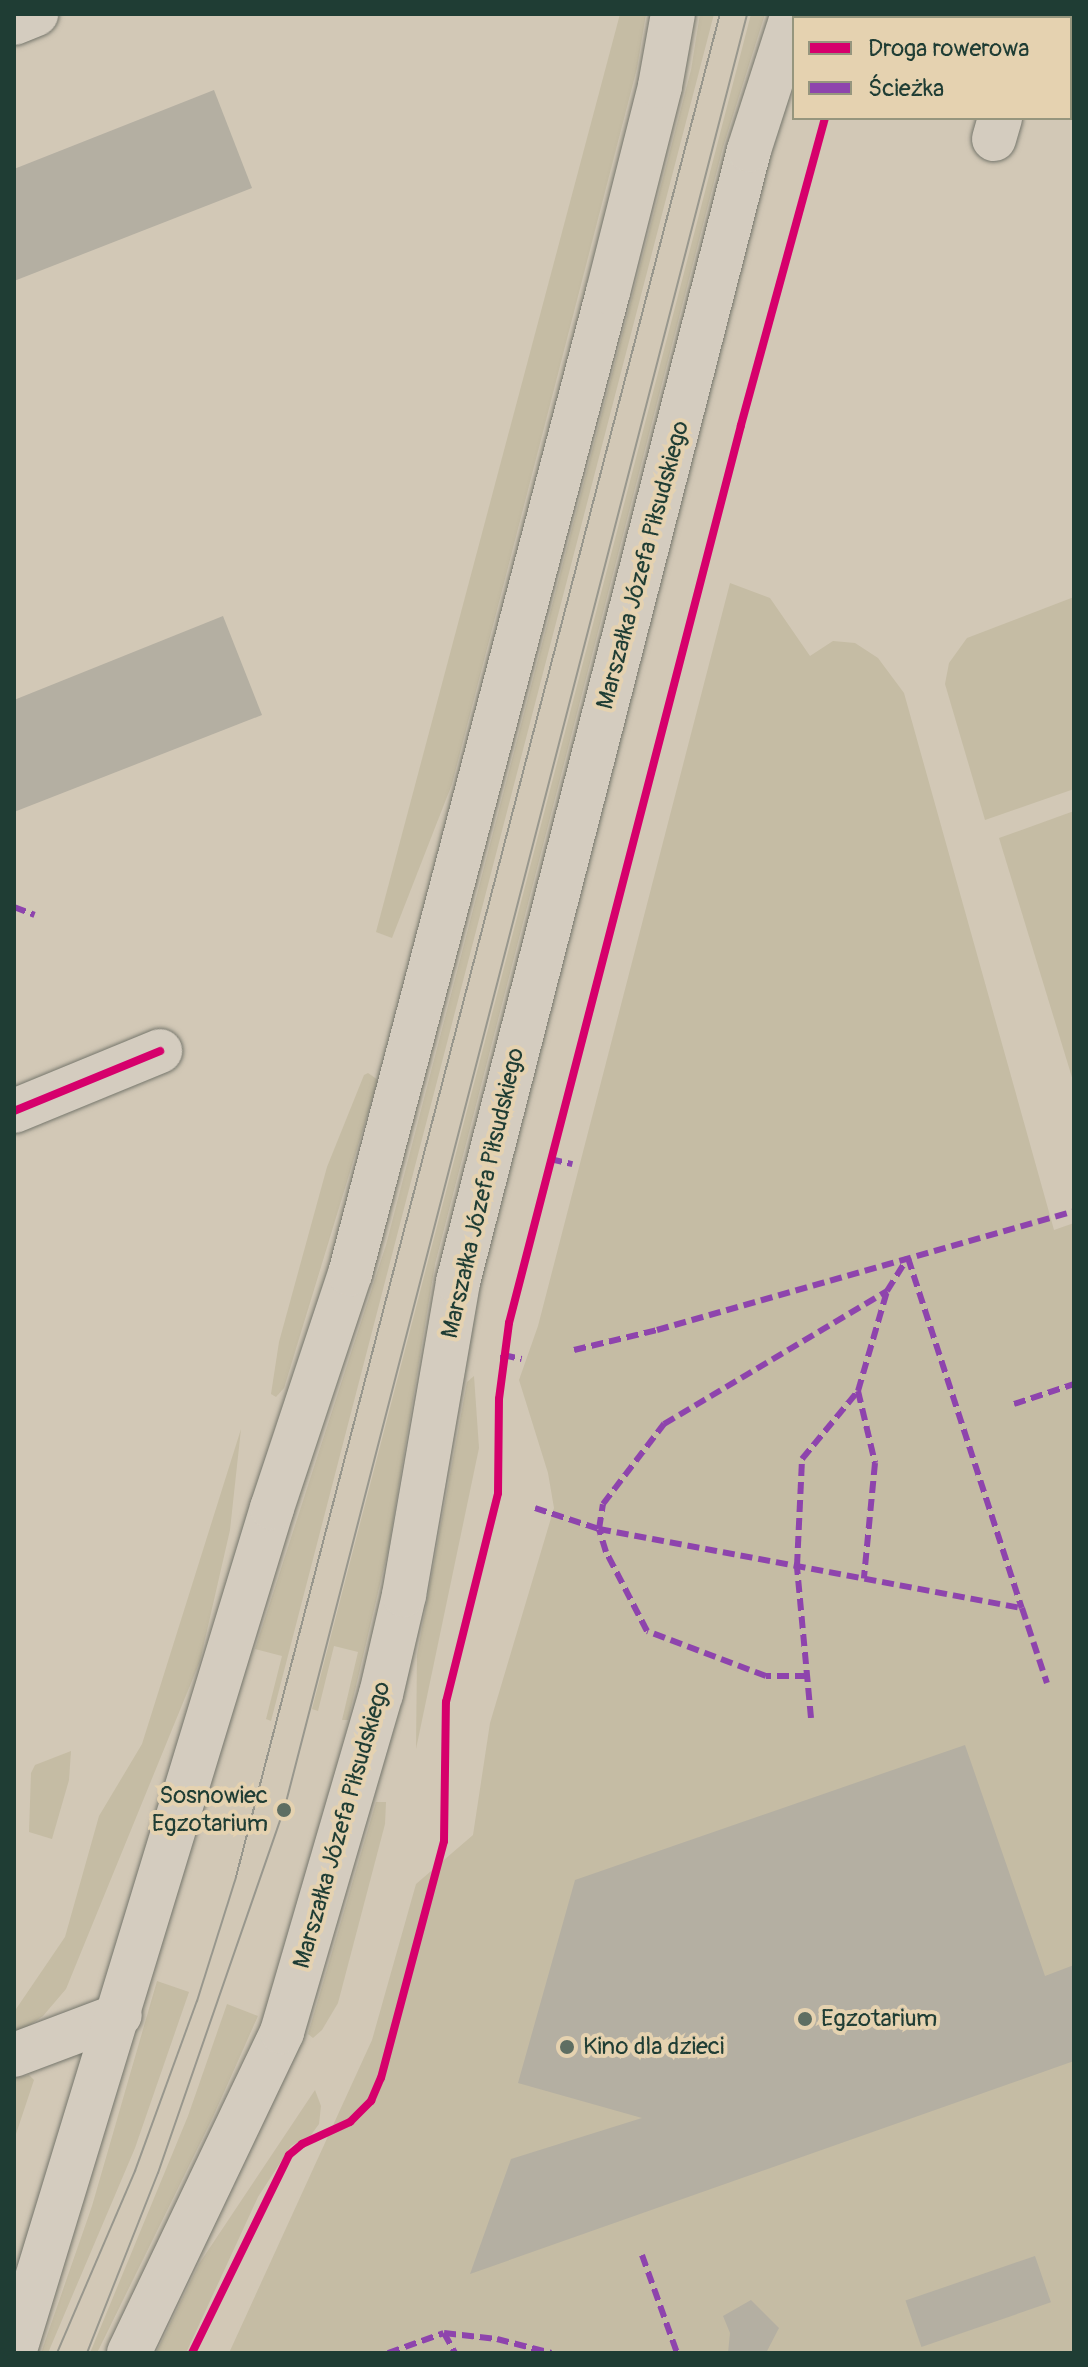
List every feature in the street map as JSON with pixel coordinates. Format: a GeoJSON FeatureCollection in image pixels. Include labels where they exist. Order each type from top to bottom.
{"type":"FeatureCollection","features":[{"type":"Feature","properties":{"kind":"main road"},"geometry":{"type":"LineString","coordinates":[[14,23],[36,14]]}},
{"type":"Feature","properties":{"kind":"main road"},"geometry":{"type":"LineString","coordinates":[[14,2353],[120,2015],[272,1508],[350,1274],[394,1116],[656,101],[673,14]]}},
{"type":"Feature","properties":{"kind":"main road","name":"Marszałka Józefa Piłsudskiego"},"geometry":{"type":"LineString","coordinates":[[129,2353],[282,2032],[377,1709],[404,1595],[458,1282],[749,150],[792,17]]}},
{"type":"Feature","properties":{"kind":"main road"},"geometry":{"type":"LineString","coordinates":[[14,1111],[160,1051]]}},
{"type":"Feature","properties":{"kind":"main road"},"geometry":{"type":"LineString","coordinates":[[14,2055],[120,2015]]}},
{"type":"Feature","properties":{"kind":"shaded area"},"geometry":{"type":"Polygon","coordinates":[[[620,14],[646,14],[637,68],[452,784],[392,938],[376,932],[620,14]]]}},
{"type":"Feature","properties":{"kind":"shaded area"},"geometry":{"type":"Polygon","coordinates":[[[700,14],[714,14],[271,1721],[266,1719],[282,1656],[255,1649],[386,1245],[691,70],[700,14]]]}},
{"type":"Feature","properties":{"kind":"shaded area"},"geometry":{"type":"Polygon","coordinates":[[[751,14],[765,14],[723,147],[435,1264],[389,1546],[348,1720],[342,1720],[358,1652],[334,1646],[318,1711],[312,1709],[751,14]]]}},
{"type":"Feature","properties":{"kind":"shaded area"},"geometry":{"type":"Polygon","coordinates":[[[730,583],[770,598],[810,656],[833,641],[855,643],[878,658],[904,693],[1054,1230],[1074,1223],[1074,2353],[229,2353],[372,2040],[416,1884],[473,1835],[490,1723],[554,1508],[548,1473],[519,1380],[538,1326],[730,583]]]}},
{"type":"Feature","properties":{"kind":"shaded area"},"geometry":{"type":"Polygon","coordinates":[[[1074,597],[1074,789],[985,820],[945,684],[949,663],[967,638],[1074,597]]]}},
{"type":"Feature","properties":{"kind":"shaded area"},"geometry":{"type":"Polygon","coordinates":[[[1074,811],[1074,1084],[999,838],[1074,811]]]}},
{"type":"Feature","properties":{"kind":"shaded area"},"geometry":{"type":"Polygon","coordinates":[[[368,1073],[378,1080],[284,1388],[276,1397],[271,1394],[279,1342],[327,1167],[364,1075],[368,1073]]]}},
{"type":"Feature","properties":{"kind":"shaded area"},"geometry":{"type":"Polygon","coordinates":[[[474,1376],[479,1448],[416,1749],[417,1655],[467,1382],[474,1376]]]}},
{"type":"Feature","properties":{"kind":"shaded area"},"geometry":{"type":"Polygon","coordinates":[[[241,1429],[230,1530],[200,1661],[66,1989],[43,2016],[14,2036],[14,2012],[65,1937],[99,1816],[142,1744],[241,1429]]]}},
{"type":"Feature","properties":{"kind":"shaded area"},"geometry":{"type":"Polygon","coordinates":[[[71,1751],[69,1780],[52,1839],[29,1832],[31,1773],[35,1765],[71,1751]]]}},
{"type":"Feature","properties":{"kind":"shaded area"},"geometry":{"type":"Polygon","coordinates":[[[376,1802],[386,1802],[385,1824],[338,2003],[322,2030],[313,2038],[308,2034],[376,1802]]]}},
{"type":"Feature","properties":{"kind":"shaded area"},"geometry":{"type":"Polygon","coordinates":[[[157,1981],[189,1992],[135,2148],[48,2353],[41,2353],[92,2206],[157,1981]]]}},
{"type":"Feature","properties":{"kind":"shaded area"},"geometry":{"type":"Polygon","coordinates":[[[227,2004],[258,2016],[212,2119],[97,2353],[90,2353],[188,2116],[227,2004]]]}},
{"type":"Feature","properties":{"kind":"shaded area"},"geometry":{"type":"Polygon","coordinates":[[[29,2075],[34,2080],[14,2140],[14,2078],[29,2075]]]}},
{"type":"Feature","properties":{"kind":"shaded area"},"geometry":{"type":"Polygon","coordinates":[[[315,2090],[321,2106],[319,2124],[311,2135],[291,2146],[258,2197],[186,2353],[156,2353],[199,2264],[315,2090]]]}},
{"type":"Feature","properties":{"kind":"building"},"geometry":{"type":"Polygon","coordinates":[[[214,90],[252,188],[14,281],[14,169],[214,90]]]}},
{"type":"Feature","properties":{"kind":"building"},"geometry":{"type":"Polygon","coordinates":[[[223,616],[262,715],[14,812],[14,700],[223,616]]]}},
{"type":"Feature","properties":{"kind":"building","name":"Egzotarium"},"geometry":{"type":"Polygon","coordinates":[[[965,1745],[1045,1976],[1074,1965],[1074,2061],[470,2274],[511,2159],[642,2118],[518,2083],[575,1880],[965,1745]]]}},
{"type":"Feature","properties":{"kind":"building"},"geometry":{"type":"Polygon","coordinates":[[[1035,2256],[1051,2302],[921,2347],[905,2301],[1035,2256]]]}},
{"type":"Feature","properties":{"kind":"building"},"geometry":{"type":"Polygon","coordinates":[[[751,2300],[779,2328],[766,2353],[728,2353],[730,2333],[723,2316],[751,2300]]]}},
{"type":"Feature","properties":{"kind":"tram line"},"geometry":{"type":"LineString","coordinates":[[57,2353],[135,2171],[197,2001],[236,1877],[720,14]]}},
{"type":"Feature","properties":{"kind":"tram line"},"geometry":{"type":"LineString","coordinates":[[87,2353],[158,2173],[284,1810],[747,14]]}},
{"type":"Feature","properties":{"kind":"marked path"},"geometry":{"type":"LineString","coordinates":[[14,907],[35,915]]}},
{"type":"Feature","properties":{"kind":"marked path"},"geometry":{"type":"LineString","coordinates":[[550,1159],[572,1164]]}},
{"type":"Feature","properties":{"kind":"marked path"},"geometry":{"type":"LineString","coordinates":[[574,1350],[657,1330],[1074,1211]]}},
{"type":"Feature","properties":{"kind":"marked path"},"geometry":{"type":"LineString","coordinates":[[908,1258],[1022,1608]]}},
{"type":"Feature","properties":{"kind":"marked path"},"geometry":{"type":"LineString","coordinates":[[811,1718],[797,1566],[802,1459],[858,1391],[887,1291],[908,1258]]}},
{"type":"Feature","properties":{"kind":"marked path"},"geometry":{"type":"LineString","coordinates":[[807,1676],[766,1676],[647,1631],[606,1552],[599,1529],[603,1504],[664,1424],[887,1291]]}},
{"type":"Feature","properties":{"kind":"marked path"},"geometry":{"type":"LineString","coordinates":[[503,1360],[503,1355],[522,1359]]}},
{"type":"Feature","properties":{"kind":"marked path"},"geometry":{"type":"LineString","coordinates":[[1014,1404],[1074,1384]]}},
{"type":"Feature","properties":{"kind":"marked path"},"geometry":{"type":"LineString","coordinates":[[858,1391],[875,1463],[864,1578]]}},
{"type":"Feature","properties":{"kind":"marked path"},"geometry":{"type":"LineString","coordinates":[[535,1508],[599,1529],[1022,1608],[1047,1683]]}},
{"type":"Feature","properties":{"kind":"marked path"},"geometry":{"type":"LineString","coordinates":[[642,2255],[677,2353]]}},
{"type":"Feature","properties":{"kind":"marked path"},"geometry":{"type":"LineString","coordinates":[[444,2333],[455,2353]]}},
{"type":"Feature","properties":{"kind":"marked path"},"geometry":{"type":"LineString","coordinates":[[388,2353],[444,2333],[497,2339],[551,2353]]}},
{"type":"Feature","properties":{"kind":"cycle path"},"geometry":{"type":"LineString","coordinates":[[192,2353],[289,2155],[302,2144],[350,2122],[371,2101],[381,2078],[444,1841],[446,1702],[498,1493],[499,1399],[509,1323],[741,425],[824,120]]}},
{"type":"Feature","properties":{"kind":"cycle path"},"geometry":{"type":"LineString","coordinates":[[14,1111],[160,1051]]}},
{"type":"Feature","properties":{"kind":"place","name":"Sosnowiec Egzotarium"},"geometry":{"type":"Point","coordinates":[284,1810]}},
{"type":"Feature","properties":{"kind":"place","name":"Egzotarium"},"geometry":{"type":"Point","coordinates":[805,2019]}},
{"type":"Feature","properties":{"kind":"place","name":"Kino dla dzieci"},"geometry":{"type":"Point","coordinates":[567,2047]}}]}
